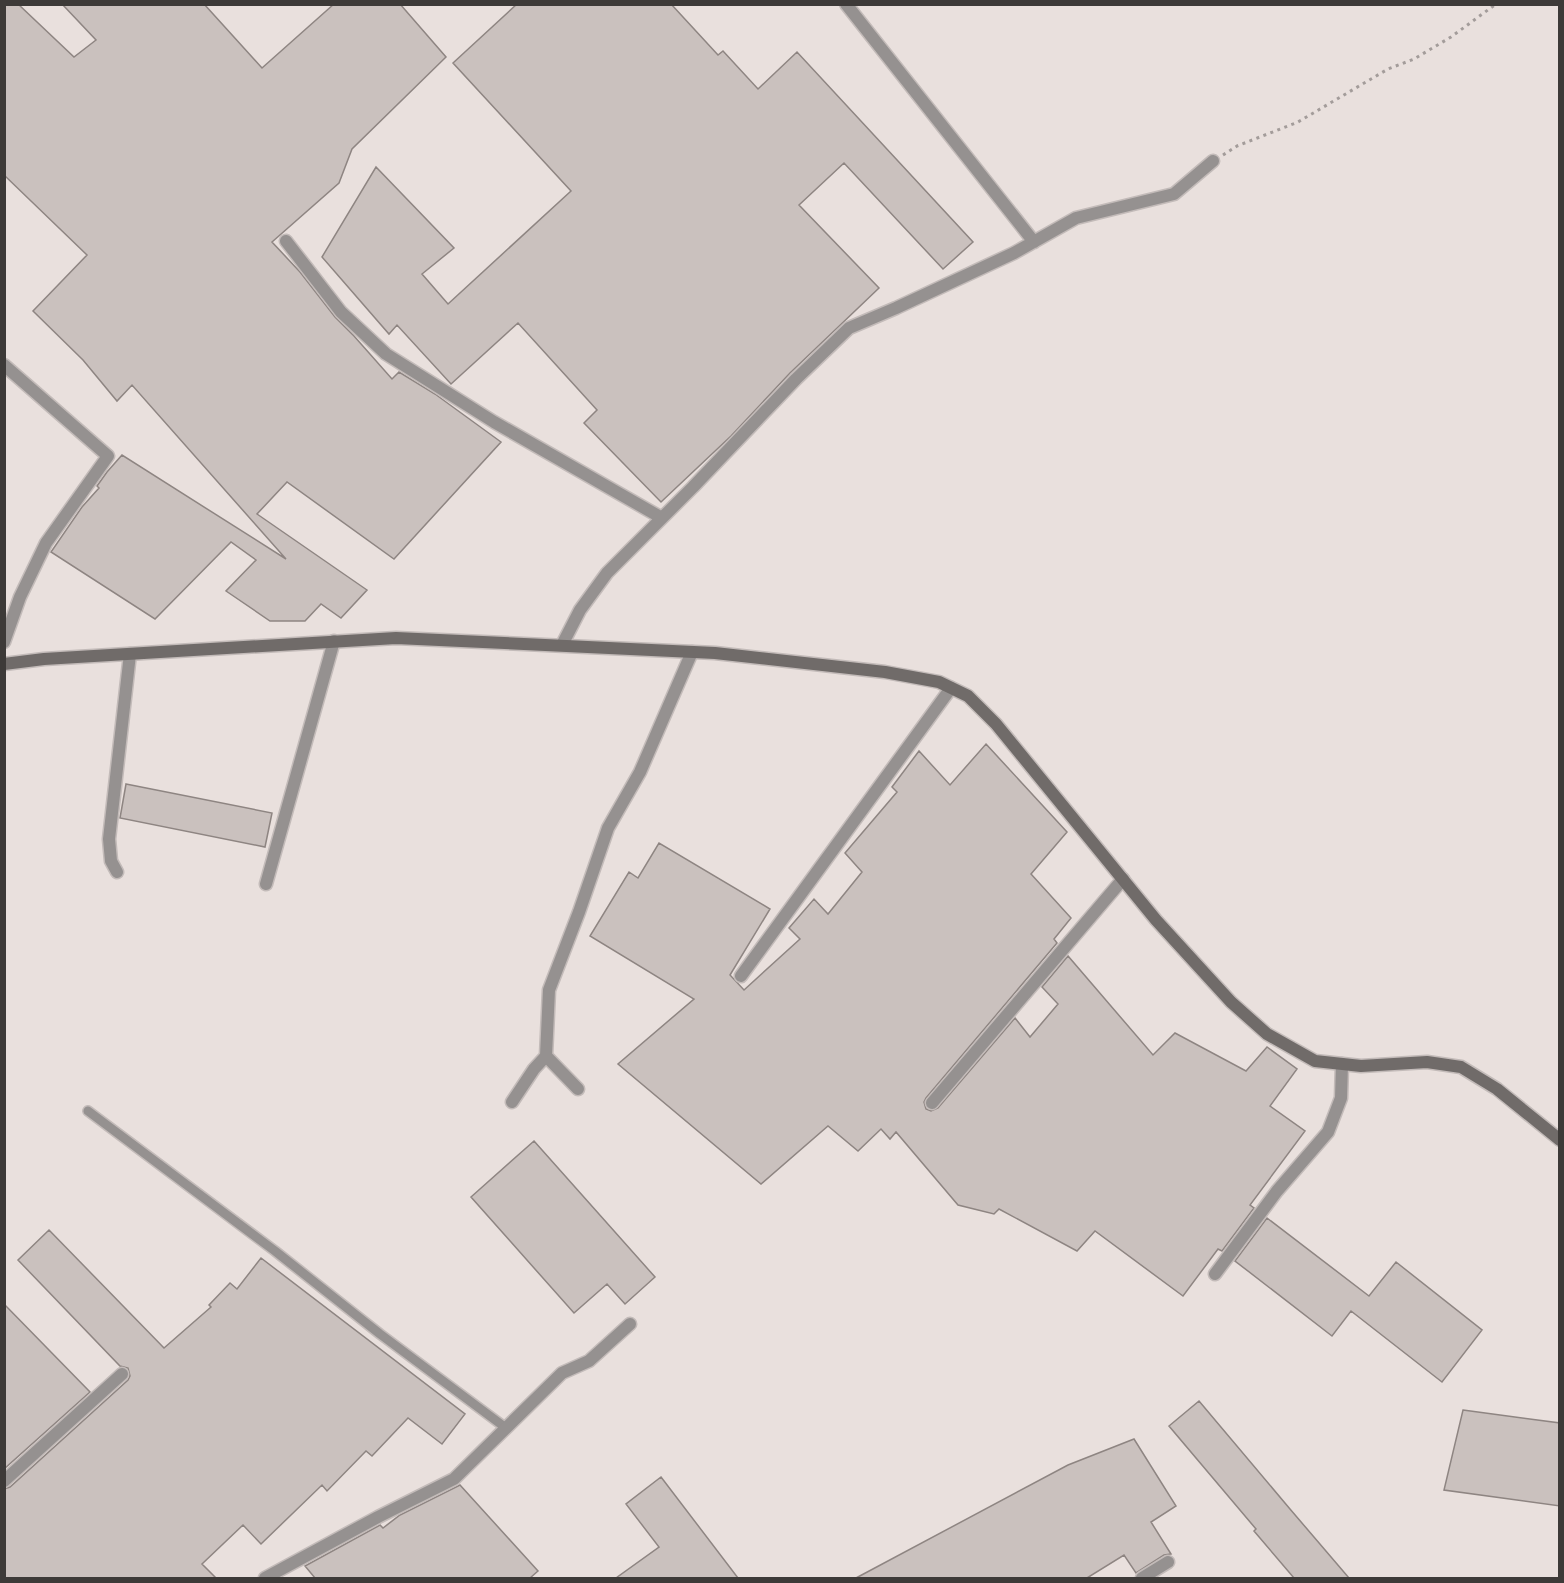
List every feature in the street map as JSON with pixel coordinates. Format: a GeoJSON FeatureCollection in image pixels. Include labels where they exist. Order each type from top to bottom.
{"type":"FeatureCollection","features":[{"type":"Feature","properties":{"kind":"street"},"geometry":{"type":"LineString","coordinates":[[846,4],[1034,242]]}},
{"type":"Feature","properties":{"kind":"street"},"geometry":{"type":"LineString","coordinates":[[562,645],[580,610],[607,573],[849,327],[896,308],[1014,253],[1076,218],[1174,194],[1214,161]]}},
{"type":"Feature","properties":{"kind":"street"},"geometry":{"type":"LineString","coordinates":[[286,242],[341,312],[386,354],[495,422],[662,518]]}},
{"type":"Feature","properties":{"kind":"street"},"geometry":{"type":"LineString","coordinates":[[4,365],[108,456],[46,543],[20,597],[4,642]]}},
{"type":"Feature","properties":{"kind":"street"},"geometry":{"type":"LineString","coordinates":[[4,664],[44,659],[396,638],[715,653],[885,672],[939,682],[968,696],[996,724],[1156,920],[1231,1002],[1267,1034],[1315,1060],[1361,1066],[1426,1062],[1461,1067],[1497,1089],[1560,1140]]}},
{"type":"Feature","properties":{"kind":"street"},"geometry":{"type":"LineString","coordinates":[[266,884],[334,641]]}},
{"type":"Feature","properties":{"kind":"street"},"geometry":{"type":"LineString","coordinates":[[512,1102],[534,1069],[546,1056],[549,990],[608,828],[640,772],[692,652]]}},
{"type":"Feature","properties":{"kind":"street"},"geometry":{"type":"LineString","coordinates":[[117,872],[111,861],[109,839],[130,654]]}},
{"type":"Feature","properties":{"kind":"street"},"geometry":{"type":"LineString","coordinates":[[741,976],[951,688]]}},
{"type":"Feature","properties":{"kind":"street"},"geometry":{"type":"LineString","coordinates":[[932,1103],[1123,879]]}},
{"type":"Feature","properties":{"kind":"street"},"geometry":{"type":"LineString","coordinates":[[546,1056],[578,1089]]}},
{"type":"Feature","properties":{"kind":"street"},"geometry":{"type":"LineString","coordinates":[[1215,1274],[1277,1191],[1328,1132],[1341,1098],[1342,1064]]}},
{"type":"Feature","properties":{"kind":"street"},"geometry":{"type":"LineString","coordinates":[[264,1578],[378,1516],[454,1479],[562,1374],[589,1361],[630,1324]]}},
{"type":"Feature","properties":{"kind":"street"},"geometry":{"type":"LineString","coordinates":[[4,1481],[122,1374]]}},
{"type":"Feature","properties":{"kind":"street"},"geometry":{"type":"LineString","coordinates":[[1142,1578],[1168,1562]]}},
{"type":"Feature","properties":{"kind":"lane"},"geometry":{"type":"LineString","coordinates":[[88,1111],[275,1251],[380,1335],[506,1428]]}},
{"type":"Feature","properties":{"kind":"path"},"geometry":{"type":"LineString","coordinates":[[1214,161],[1238,146],[1298,122],[1388,69],[1414,59],[1451,37],[1496,4]]}},
{"type":"Feature","properties":{"kind":"building"},"geometry":{"type":"Polygon","coordinates":[[[4,4],[18,4],[74,57],[96,40],[62,4],[204,4],[262,68],[334,4],[400,4],[446,57],[352,149],[339,183],[272,242],[300,272],[335,317],[392,379],[399,372],[435,394],[501,442],[394,559],[287,482],[257,514],[367,590],[341,618],[321,604],[305,621],[270,621],[226,591],[256,560],[231,542],[155,619],[51,552],[82,507],[99,488],[97,486],[107,472],[122,455],[286,559],[132,385],[117,401],[83,360],[33,311],[87,255],[4,175],[4,4]]]}},
{"type":"Feature","properties":{"kind":"building"},"geometry":{"type":"Polygon","coordinates":[[[517,4],[671,4],[718,55],[723,51],[758,89],[797,52],[973,242],[943,269],[844,163],[799,205],[879,288],[790,373],[731,436],[661,502],[584,423],[597,410],[518,323],[451,384],[397,325],[389,334],[322,257],[376,167],[454,248],[422,274],[448,304],[571,191],[453,63],[517,4]]]}},
{"type":"Feature","properties":{"kind":"building"},"geometry":{"type":"Polygon","coordinates":[[[986,744],[1067,832],[1031,874],[1071,918],[1054,939],[1057,943],[926,1098],[924,1102],[926,1109],[931,1111],[938,1108],[1015,1018],[1030,1037],[1058,1004],[1042,987],[1068,956],[1153,1055],[1175,1033],[1246,1071],[1267,1047],[1297,1069],[1270,1106],[1305,1131],[1250,1205],[1254,1208],[1222,1251],[1218,1249],[1183,1296],[1095,1231],[1077,1251],[999,1209],[994,1214],[958,1205],[896,1132],[890,1139],[881,1129],[858,1151],[828,1126],[761,1184],[618,1064],[694,999],[590,936],[629,872],[638,878],[659,843],[770,909],[730,975],[744,990],[800,939],[789,928],[814,899],[828,914],[862,872],[845,853],[897,792],[892,787],[919,751],[950,785],[986,744]]]}},
{"type":"Feature","properties":{"kind":"building"},"geometry":{"type":"Polygon","coordinates":[[[126,784],[272,813],[265,847],[120,818],[126,784]]]}},
{"type":"Feature","properties":{"kind":"building"},"geometry":{"type":"Polygon","coordinates":[[[534,1141],[655,1277],[625,1304],[607,1284],[574,1313],[471,1197],[534,1141]]]}},
{"type":"Feature","properties":{"kind":"building"},"geometry":{"type":"Polygon","coordinates":[[[1267,1218],[1369,1296],[1396,1262],[1482,1330],[1442,1382],[1351,1311],[1332,1336],[1235,1261],[1267,1218]]]}},
{"type":"Feature","properties":{"kind":"building"},"geometry":{"type":"Polygon","coordinates":[[[49,1230],[164,1348],[211,1307],[209,1305],[230,1283],[237,1289],[261,1258],[465,1414],[442,1444],[408,1418],[372,1456],[366,1451],[327,1491],[322,1485],[261,1544],[243,1525],[202,1564],[216,1578],[4,1578],[4,1489],[10,1487],[130,1376],[128,1368],[120,1366],[18,1260],[49,1230]]]}},
{"type":"Feature","properties":{"kind":"building"},"geometry":{"type":"Polygon","coordinates":[[[4,1304],[90,1392],[4,1469],[4,1304]]]}},
{"type":"Feature","properties":{"kind":"building"},"geometry":{"type":"Polygon","coordinates":[[[1199,1401],[1349,1578],[1294,1578],[1254,1531],[1256,1529],[1169,1426],[1199,1401]]]}},
{"type":"Feature","properties":{"kind":"building"},"geometry":{"type":"Polygon","coordinates":[[[1463,1410],[1560,1423],[1560,1506],[1444,1490],[1463,1410]]]}},
{"type":"Feature","properties":{"kind":"building"},"geometry":{"type":"Polygon","coordinates":[[[1134,1439],[1176,1506],[1151,1522],[1171,1554],[1164,1555],[1136,1573],[1124,1555],[1087,1578],[856,1578],[1068,1465],[1134,1439]]]}},
{"type":"Feature","properties":{"kind":"building"},"geometry":{"type":"Polygon","coordinates":[[[661,1477],[738,1578],[616,1578],[659,1547],[626,1504],[661,1477]]]}},
{"type":"Feature","properties":{"kind":"building"},"geometry":{"type":"Polygon","coordinates":[[[460,1485],[538,1571],[530,1578],[315,1578],[305,1566],[380,1525],[383,1528],[400,1515],[460,1485]]]}}]}
